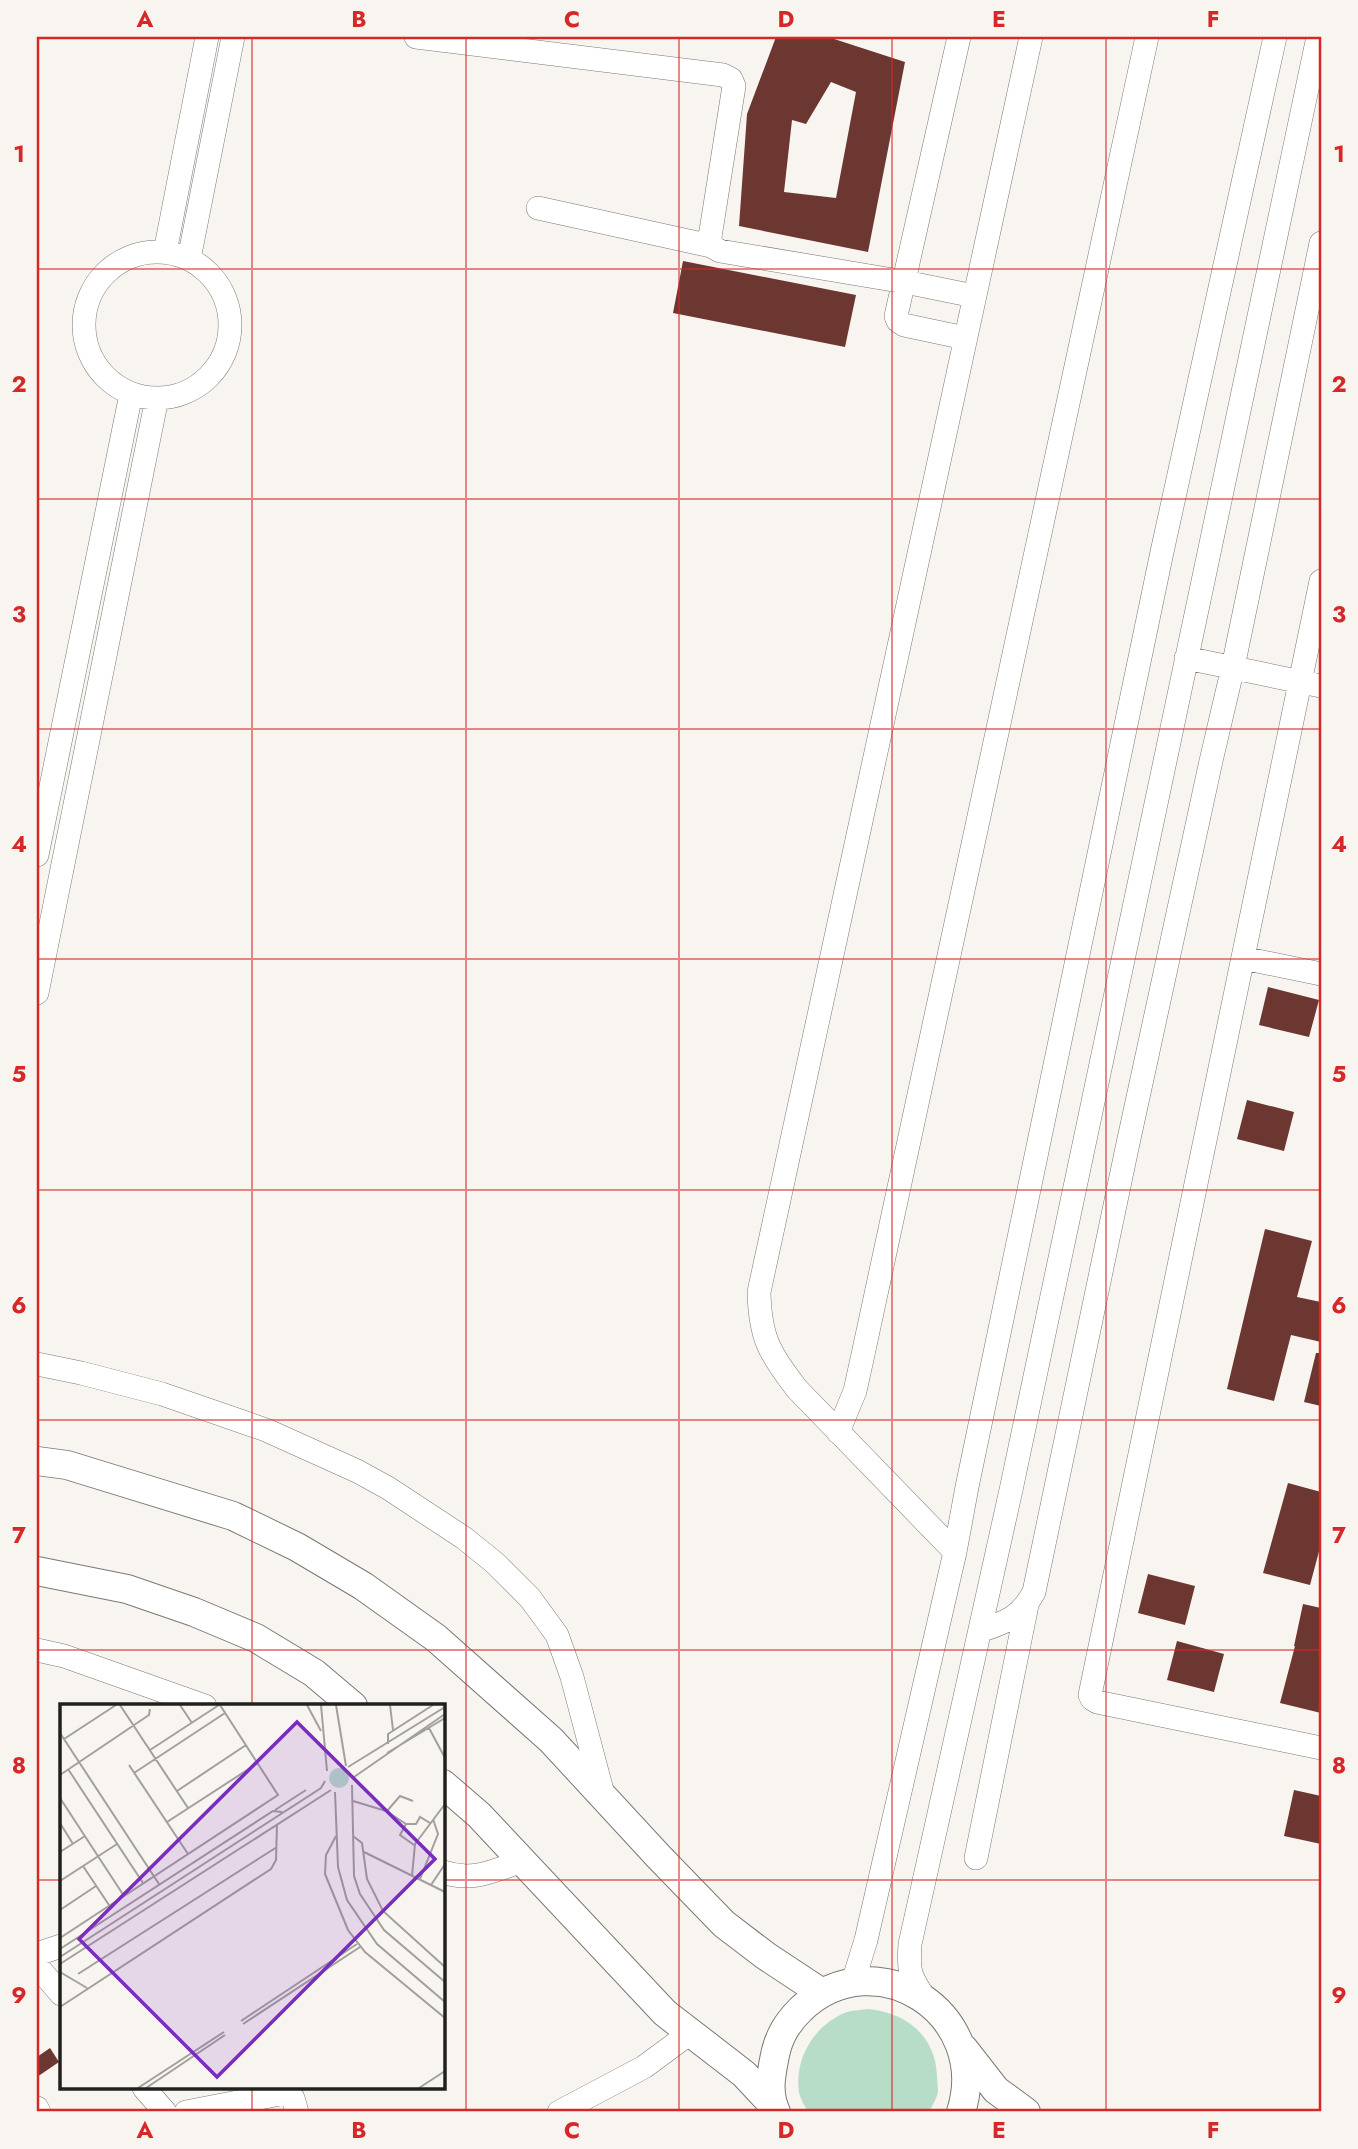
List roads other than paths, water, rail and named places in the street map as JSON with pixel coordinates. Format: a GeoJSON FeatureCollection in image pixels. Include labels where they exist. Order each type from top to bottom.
{"type":"FeatureCollection","features":[{"type":"Feature","properties":{"kind":"main road"},"geometry":{"type":"LineString","coordinates":[[37,1461],[67,1465],[233,1516],[298,1547],[363,1586],[436,1638],[551,1740],[724,1924],[822,1993]]}},
{"type":"Feature","properties":{"kind":"main road"},"geometry":{"type":"LineString","coordinates":[[37,1571],[127,1589],[206,1617],[256,1639],[314,1673],[351,1704]]}},
{"type":"Feature","properties":{"kind":"main road"},"geometry":{"type":"LineString","coordinates":[[444,1785],[480,1815],[664,2013],[744,2074],[774,2108]]}},
{"type":"Feature","properties":{"kind":"main road"},"geometry":{"type":"LineString","coordinates":[[774,2108],[770,2084],[778,2040],[790,2020],[811,1999],[822,1993],[853,1982],[875,1981],[902,1987],[925,1999],[946,2019],[960,2044],[996,2090],[1026,2112]]}},
{"type":"Feature","properties":{"kind":"main road"},"geometry":{"type":"LineString","coordinates":[[960,2044],[967,2075],[961,2112]]}},
{"type":"Feature","properties":{"kind":"street"},"geometry":{"type":"LineString","coordinates":[[165,252],[207,37]]}},
{"type":"Feature","properties":{"kind":"street"},"geometry":{"type":"LineString","coordinates":[[189,259],[233,37]]}},
{"type":"Feature","properties":{"kind":"street"},"geometry":{"type":"LineString","coordinates":[[416,37],[723,75],[731,79],[734,86],[710,237],[712,246]]}},
{"type":"Feature","properties":{"kind":"street"},"geometry":{"type":"LineString","coordinates":[[959,37],[896,316],[904,325],[965,338]]}},
{"type":"Feature","properties":{"kind":"street"},"geometry":{"type":"LineString","coordinates":[[955,1552],[797,1389],[776,1362],[764,1337],[760,1317],[760,1292],[1031,37]]}},
{"type":"Feature","properties":{"kind":"street"},"geometry":{"type":"LineString","coordinates":[[838,1432],[855,1391],[1147,37]]}},
{"type":"Feature","properties":{"kind":"street"},"geometry":{"type":"LineString","coordinates":[[853,1982],[866,1940],[955,1552],[969,1474],[1160,566],[1275,37]]}},
{"type":"Feature","properties":{"kind":"street"},"geometry":{"type":"LineString","coordinates":[[925,1999],[911,1977],[910,1944],[1011,1490],[1318,37]]}},
{"type":"Feature","properties":{"kind":"street"},"geometry":{"type":"LineString","coordinates":[[538,208],[712,246],[720,251],[974,296]]}},
{"type":"Feature","properties":{"kind":"street"},"geometry":{"type":"LineString","coordinates":[[976,1858],[1027,1605],[1034,1592],[1133,1121],[1233,667],[1321,243]]}},
{"type":"Feature","properties":{"kind":"street"},"geometry":{"type":"LineString","coordinates":[[165,252],[189,259],[209,273],[223,293],[230,316],[229,341],[219,363],[203,382],[182,394],[157,398],[131,394],[111,382],[95,365],[86,343],[84,320],[89,298],[102,278],[120,262],[141,254],[165,252]]}},
{"type":"Feature","properties":{"kind":"street"},"geometry":{"type":"LineString","coordinates":[[37,855],[131,394]]}},
{"type":"Feature","properties":{"kind":"street"},"geometry":{"type":"LineString","coordinates":[[37,993],[157,398]]}},
{"type":"Feature","properties":{"kind":"street"},"geometry":{"type":"LineString","coordinates":[[1320,592],[1311,683],[1243,958],[1090,1695],[1097,1702],[1321,1748]]}},
{"type":"Feature","properties":{"kind":"street"},"geometry":{"type":"LineString","coordinates":[[1186,658],[1311,683]]}},
{"type":"Feature","properties":{"kind":"street"},"geometry":{"type":"LineString","coordinates":[[1243,958],[1321,974]]}},
{"type":"Feature","properties":{"kind":"street"},"geometry":{"type":"LineString","coordinates":[[37,1364],[162,1394],[266,1430],[357,1471],[464,1538],[495,1563],[530,1598],[557,1635],[572,1677],[604,1798]]}},
{"type":"Feature","properties":{"kind":"street"},"geometry":{"type":"LineString","coordinates":[[979,1630],[1010,1620],[1027,1605]]}},
{"type":"Feature","properties":{"kind":"street"},"geometry":{"type":"LineString","coordinates":[[37,1650],[64,1656],[199,1704]]}},
{"type":"Feature","properties":{"kind":"street"},"geometry":{"type":"LineString","coordinates":[[444,1872],[457,1877],[478,1876],[522,1861]]}},
{"type":"Feature","properties":{"kind":"street"},"geometry":{"type":"LineString","coordinates":[[37,1954],[60,1946]]}},
{"type":"Feature","properties":{"kind":"street"},"geometry":{"type":"LineString","coordinates":[[37,1966],[60,1993]]}},
{"type":"Feature","properties":{"kind":"street"},"geometry":{"type":"LineString","coordinates":[[559,2112],[644,2067],[690,2033]]}},
{"type":"Feature","properties":{"kind":"street"},"geometry":{"type":"LineString","coordinates":[[146,2090],[165,2112]]}},
{"type":"Feature","properties":{"kind":"street"},"geometry":{"type":"LineString","coordinates":[[186,2112],[285,2093],[293,2098],[297,2112]]}}]}
